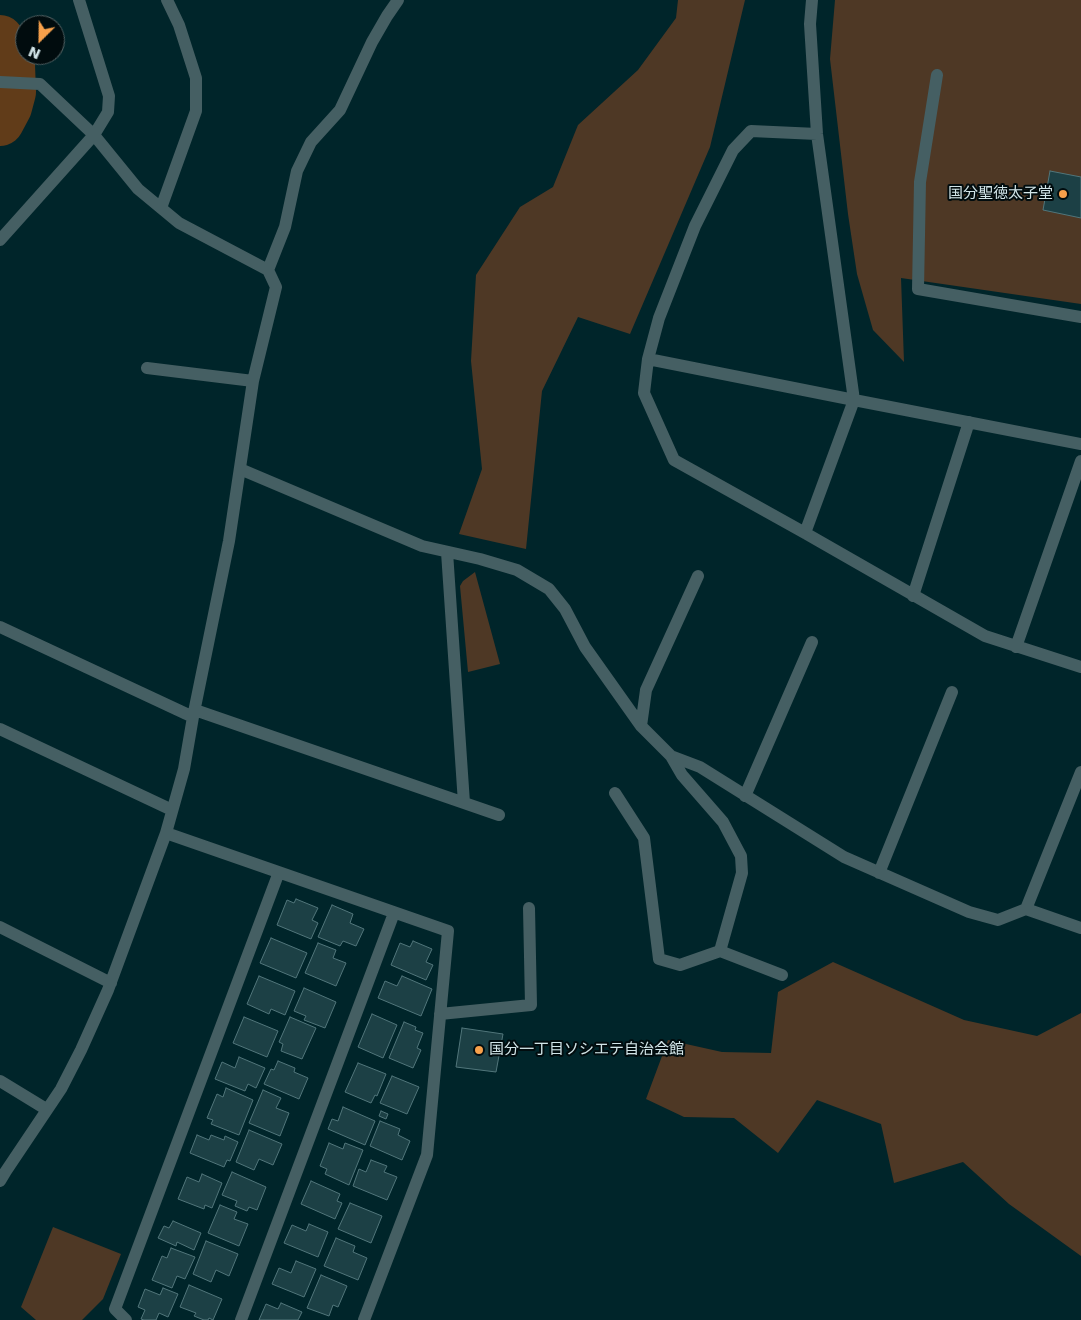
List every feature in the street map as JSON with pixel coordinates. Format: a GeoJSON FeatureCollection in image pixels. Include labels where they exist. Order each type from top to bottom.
{"type":"FeatureCollection","features":[{"type":"Feature","properties":{"kind":"street"},"geometry":{"type":"LineString","coordinates":[[0,240],[94,135],[108,112],[109,96],[80,0]]}},
{"type":"Feature","properties":{"kind":"street"},"geometry":{"type":"LineString","coordinates":[[161,208],[196,110],[196,78],[179,25],[167,0]]}},
{"type":"Feature","properties":{"kind":"street"},"geometry":{"type":"LineString","coordinates":[[268,270],[285,227],[297,171],[311,142],[340,110],[372,42],[398,0]]}},
{"type":"Feature","properties":{"kind":"street"},"geometry":{"type":"LineString","coordinates":[[805,533],[854,400],[817,134],[810,24],[812,0]]}},
{"type":"Feature","properties":{"kind":"street"},"geometry":{"type":"LineString","coordinates":[[937,75],[920,182],[918,289],[1081,318]]}},
{"type":"Feature","properties":{"kind":"street"},"geometry":{"type":"LineString","coordinates":[[0,1182],[61,1088],[81,1050],[111,983],[166,832],[184,769],[227,550],[253,381],[276,287],[268,270],[179,223],[138,189],[94,135],[40,84],[2,82]]}},
{"type":"Feature","properties":{"kind":"street"},"geometry":{"type":"LineString","coordinates":[[817,134],[751,130],[733,150],[695,226],[659,318],[648,359],[644,393],[674,460],[985,636],[1081,667]]}},
{"type":"Feature","properties":{"kind":"street"},"geometry":{"type":"LineString","coordinates":[[648,359],[1081,444]]}},
{"type":"Feature","properties":{"kind":"street"},"geometry":{"type":"LineString","coordinates":[[147,368],[253,381]]}},
{"type":"Feature","properties":{"kind":"street"},"geometry":{"type":"LineString","coordinates":[[914,596],[969,422]]}},
{"type":"Feature","properties":{"kind":"street"},"geometry":{"type":"LineString","coordinates":[[1016,647],[1081,460]]}},
{"type":"Feature","properties":{"kind":"street"},"geometry":{"type":"LineString","coordinates":[[240,469],[422,546],[480,559],[516,570],[549,589],[565,609],[585,647],[641,726],[672,756],[682,775],[723,822],[741,856],[742,873],[720,951]]}},
{"type":"Feature","properties":{"kind":"street"},"geometry":{"type":"LineString","coordinates":[[447,552],[464,803]]}},
{"type":"Feature","properties":{"kind":"street"},"geometry":{"type":"LineString","coordinates":[[641,726],[646,690],[698,576]]}},
{"type":"Feature","properties":{"kind":"street"},"geometry":{"type":"LineString","coordinates":[[0,628],[194,714],[499,815]]}},
{"type":"Feature","properties":{"kind":"street"},"geometry":{"type":"LineString","coordinates":[[745,796],[812,642]]}},
{"type":"Feature","properties":{"kind":"street"},"geometry":{"type":"LineString","coordinates":[[879,873],[952,692]]}},
{"type":"Feature","properties":{"kind":"street"},"geometry":{"type":"LineString","coordinates":[[0,728],[172,810]]}},
{"type":"Feature","properties":{"kind":"street"},"geometry":{"type":"LineString","coordinates":[[672,756],[700,767],[844,857],[969,912],[998,920],[1026,909],[1081,928]]}},
{"type":"Feature","properties":{"kind":"street"},"geometry":{"type":"LineString","coordinates":[[1026,909],[1081,772]]}},
{"type":"Feature","properties":{"kind":"street"},"geometry":{"type":"LineString","coordinates":[[615,793],[644,838],[659,959],[680,965],[720,951],[782,975]]}},
{"type":"Feature","properties":{"kind":"street"},"geometry":{"type":"LineString","coordinates":[[166,832],[448,931],[427,1155],[364,1320]]}},
{"type":"Feature","properties":{"kind":"street"},"geometry":{"type":"LineString","coordinates":[[126,1320],[115,1309],[279,872]]}},
{"type":"Feature","properties":{"kind":"street"},"geometry":{"type":"LineString","coordinates":[[440,1014],[531,1005],[529,908]]}},
{"type":"Feature","properties":{"kind":"street"},"geometry":{"type":"LineString","coordinates":[[241,1320],[394,913]]}},
{"type":"Feature","properties":{"kind":"street"},"geometry":{"type":"LineString","coordinates":[[0,927],[111,983]]}},
{"type":"Feature","properties":{"kind":"street"},"geometry":{"type":"LineString","coordinates":[[0,1081],[46,1109]]}},
{"type":"Feature","properties":{"kind":"shaded area"},"geometry":{"type":"Polygon","coordinates":[[[678,0],[745,0],[710,147],[630,334],[578,317],[542,391],[526,549],[459,534],[482,469],[471,361],[476,275],[520,207],[553,187],[578,125],[638,70],[676,18],[678,0]]]}},
{"type":"Feature","properties":{"kind":"shaded area"},"geometry":{"type":"Polygon","coordinates":[[[835,0],[1081,0],[1081,304],[901,278],[904,362],[873,330],[857,274],[830,59],[835,0]]]}},
{"type":"Feature","properties":{"kind":"shaded area"},"geometry":{"type":"Polygon","coordinates":[[[475,572],[500,664],[468,672],[460,586],[463,581],[475,572]]]}},
{"type":"Feature","properties":{"kind":"shaded area"},"geometry":{"type":"Polygon","coordinates":[[[833,962],[964,1020],[1037,1036],[1081,1013],[1081,1256],[1009,1204],[963,1162],[894,1183],[881,1124],[817,1100],[778,1153],[734,1118],[684,1117],[646,1099],[668,1040],[722,1052],[771,1053],[778,992],[833,962]]]}},
{"type":"Feature","properties":{"kind":"shaded area"},"geometry":{"type":"Polygon","coordinates":[[[53,1227],[121,1254],[103,1299],[82,1320],[36,1320],[21,1307],[53,1227]]]}},
{"type":"Feature","properties":{"kind":"building","name":"国分聖徳太子堂"},"geometry":{"type":"Polygon","coordinates":[[[1050,171],[1081,177],[1081,218],[1043,210],[1050,171]]]}},
{"type":"Feature","properties":{"kind":"building"},"geometry":{"type":"Polygon","coordinates":[[[296,899],[318,908],[312,920],[318,923],[311,939],[277,925],[287,900],[294,903],[296,899]]]}},
{"type":"Feature","properties":{"kind":"building"},"geometry":{"type":"Polygon","coordinates":[[[332,905],[353,914],[350,923],[364,929],[356,946],[343,941],[340,946],[318,937],[332,905]]]}},
{"type":"Feature","properties":{"kind":"building"},"geometry":{"type":"Polygon","coordinates":[[[271,938],[307,953],[296,978],[260,963],[271,938]]]}},
{"type":"Feature","properties":{"kind":"building"},"geometry":{"type":"Polygon","coordinates":[[[413,941],[432,949],[426,962],[433,965],[426,980],[391,965],[400,943],[410,947],[413,941]]]}},
{"type":"Feature","properties":{"kind":"building"},"geometry":{"type":"Polygon","coordinates":[[[318,943],[336,950],[333,958],[346,963],[336,986],[305,973],[318,943]]]}},
{"type":"Feature","properties":{"kind":"building"},"geometry":{"type":"Polygon","coordinates":[[[259,976],[295,991],[285,1015],[271,1009],[269,1014],[247,1004],[259,976]]]}},
{"type":"Feature","properties":{"kind":"building"},"geometry":{"type":"Polygon","coordinates":[[[402,976],[432,989],[421,1016],[378,998],[385,981],[397,986],[402,976]]]}},
{"type":"Feature","properties":{"kind":"building"},"geometry":{"type":"Polygon","coordinates":[[[304,988],[336,1002],[325,1028],[304,1020],[306,1016],[294,1011],[304,988]]]}},
{"type":"Feature","properties":{"kind":"building"},"geometry":{"type":"Polygon","coordinates":[[[372,1014],[397,1025],[383,1058],[358,1047],[372,1014]]]}},
{"type":"Feature","properties":{"kind":"building"},"geometry":{"type":"Polygon","coordinates":[[[244,1017],[278,1031],[267,1057],[233,1043],[244,1017]]]}},
{"type":"Feature","properties":{"kind":"building"},"geometry":{"type":"Polygon","coordinates":[[[290,1017],[316,1028],[302,1059],[281,1051],[283,1044],[279,1042],[290,1017]]]}},
{"type":"Feature","properties":{"kind":"building"},"geometry":{"type":"Polygon","coordinates":[[[404,1022],[416,1027],[415,1030],[423,1033],[417,1048],[421,1050],[413,1068],[389,1058],[404,1022]]]}},
{"type":"Feature","properties":{"kind":"building","name":"国分一丁目ソシエテ自治会館"},"geometry":{"type":"Polygon","coordinates":[[[462,1028],[503,1034],[496,1072],[456,1067],[462,1028]]]}},
{"type":"Feature","properties":{"kind":"building"},"geometry":{"type":"Polygon","coordinates":[[[239,1057],[265,1068],[256,1088],[248,1084],[245,1091],[215,1079],[222,1062],[235,1068],[239,1057]]]}},
{"type":"Feature","properties":{"kind":"building"},"geometry":{"type":"Polygon","coordinates":[[[278,1061],[295,1068],[294,1072],[308,1078],[299,1099],[264,1084],[271,1069],[274,1070],[278,1061]]]}},
{"type":"Feature","properties":{"kind":"building"},"geometry":{"type":"Polygon","coordinates":[[[358,1063],[386,1074],[377,1096],[375,1095],[371,1103],[345,1092],[358,1063]]]}},
{"type":"Feature","properties":{"kind":"building"},"geometry":{"type":"Polygon","coordinates":[[[392,1076],[419,1087],[407,1114],[380,1103],[392,1076]]]}},
{"type":"Feature","properties":{"kind":"building"},"geometry":{"type":"Polygon","coordinates":[[[226,1088],[253,1100],[239,1135],[211,1124],[213,1120],[207,1118],[217,1094],[223,1097],[226,1088]]]}},
{"type":"Feature","properties":{"kind":"building"},"geometry":{"type":"Polygon","coordinates":[[[263,1090],[281,1098],[276,1108],[289,1113],[280,1136],[249,1123],[263,1090]]]}},
{"type":"Feature","properties":{"kind":"building"},"geometry":{"type":"Polygon","coordinates":[[[343,1107],[375,1121],[365,1145],[328,1129],[332,1119],[338,1121],[343,1107]]]}},
{"type":"Feature","properties":{"kind":"building"},"geometry":{"type":"Polygon","coordinates":[[[381,1111],[388,1114],[386,1119],[379,1116],[381,1111]]]}},
{"type":"Feature","properties":{"kind":"building"},"geometry":{"type":"Polygon","coordinates":[[[380,1121],[400,1129],[398,1135],[410,1141],[402,1160],[370,1146],[380,1121]]]}},
{"type":"Feature","properties":{"kind":"building"},"geometry":{"type":"Polygon","coordinates":[[[249,1130],[282,1144],[273,1165],[259,1159],[254,1170],[236,1162],[249,1130]]]}},
{"type":"Feature","properties":{"kind":"building"},"geometry":{"type":"Polygon","coordinates":[[[197,1135],[209,1140],[211,1135],[224,1140],[225,1136],[238,1142],[230,1161],[227,1160],[224,1167],[190,1153],[197,1135]]]}},
{"type":"Feature","properties":{"kind":"building"},"geometry":{"type":"Polygon","coordinates":[[[329,1143],[343,1149],[345,1143],[363,1150],[349,1185],[325,1174],[327,1169],[320,1166],[329,1143]]]}},
{"type":"Feature","properties":{"kind":"building"},"geometry":{"type":"Polygon","coordinates":[[[371,1160],[387,1166],[384,1172],[397,1177],[387,1200],[353,1186],[359,1169],[366,1172],[371,1160]]]}},
{"type":"Feature","properties":{"kind":"building"},"geometry":{"type":"Polygon","coordinates":[[[232,1172],[266,1187],[257,1210],[249,1207],[247,1211],[235,1206],[237,1201],[222,1195],[232,1172]]]}},
{"type":"Feature","properties":{"kind":"building"},"geometry":{"type":"Polygon","coordinates":[[[202,1174],[222,1183],[212,1208],[205,1205],[204,1209],[178,1199],[187,1177],[199,1182],[202,1174]]]}},
{"type":"Feature","properties":{"kind":"building"},"geometry":{"type":"Polygon","coordinates":[[[311,1181],[340,1194],[337,1201],[342,1203],[335,1219],[301,1204],[311,1181]]]}},
{"type":"Feature","properties":{"kind":"building"},"geometry":{"type":"Polygon","coordinates":[[[350,1203],[382,1216],[371,1243],[338,1229],[350,1203]]]}},
{"type":"Feature","properties":{"kind":"building"},"geometry":{"type":"Polygon","coordinates":[[[220,1205],[237,1212],[234,1219],[248,1224],[239,1246],[208,1233],[220,1205]]]}},
{"type":"Feature","properties":{"kind":"building"},"geometry":{"type":"Polygon","coordinates":[[[173,1221],[201,1233],[194,1250],[177,1242],[176,1246],[158,1238],[164,1226],[169,1228],[173,1221]]]}},
{"type":"Feature","properties":{"kind":"building"},"geometry":{"type":"Polygon","coordinates":[[[309,1224],[328,1232],[318,1257],[284,1243],[292,1225],[306,1231],[309,1224]]]}},
{"type":"Feature","properties":{"kind":"building"},"geometry":{"type":"Polygon","coordinates":[[[336,1238],[355,1246],[353,1252],[367,1258],[358,1280],[324,1266],[336,1238]]]}},
{"type":"Feature","properties":{"kind":"building"},"geometry":{"type":"Polygon","coordinates":[[[206,1241],[238,1254],[229,1276],[216,1270],[211,1282],[193,1274],[206,1241]]]}},
{"type":"Feature","properties":{"kind":"building"},"geometry":{"type":"Polygon","coordinates":[[[171,1248],[195,1257],[185,1279],[177,1276],[172,1288],[152,1280],[162,1256],[167,1258],[171,1248]]]}},
{"type":"Feature","properties":{"kind":"building"},"geometry":{"type":"Polygon","coordinates":[[[296,1261],[316,1269],[304,1297],[272,1284],[279,1268],[291,1273],[296,1261]]]}},
{"type":"Feature","properties":{"kind":"building"},"geometry":{"type":"Polygon","coordinates":[[[321,1275],[347,1286],[338,1307],[333,1305],[329,1316],[307,1308],[321,1275]]]}},
{"type":"Feature","properties":{"kind":"building"},"geometry":{"type":"Polygon","coordinates":[[[189,1285],[222,1299],[213,1320],[209,1318],[204,1320],[194,1316],[196,1313],[180,1307],[189,1285]]]}},
{"type":"Feature","properties":{"kind":"building"},"geometry":{"type":"Polygon","coordinates":[[[163,1288],[178,1294],[168,1317],[159,1313],[156,1320],[141,1319],[145,1310],[138,1307],[145,1289],[160,1295],[163,1288]]]}},
{"type":"Feature","properties":{"kind":"building"},"geometry":{"type":"Polygon","coordinates":[[[281,1303],[302,1312],[298,1320],[259,1320],[266,1304],[278,1309],[281,1303]]]}},
{"type":"Feature","properties":{"kind":"waterway"},"geometry":{"type":"LineString","coordinates":[[0,39],[11,65],[12,92],[8,107],[0,122]]}},
{"type":"Feature","properties":{"kind":"place","name":"国分聖徳太子堂"},"geometry":{"type":"Point","coordinates":[1063,194]}},
{"type":"Feature","properties":{"kind":"place","name":"国分一丁目ソシエテ自治会館"},"geometry":{"type":"Point","coordinates":[479,1050]}}]}
